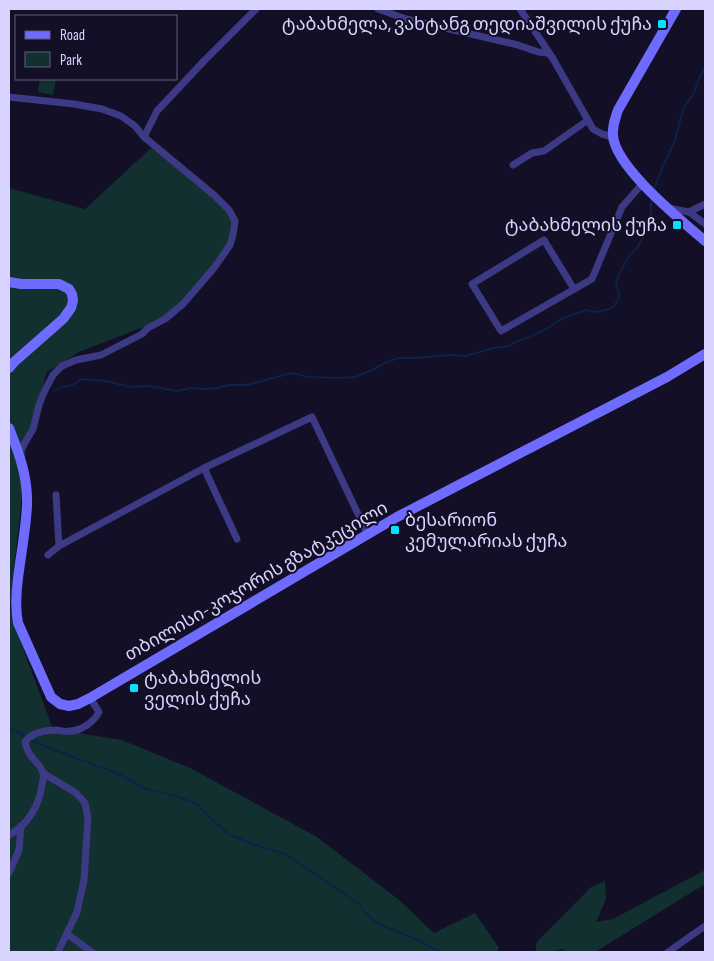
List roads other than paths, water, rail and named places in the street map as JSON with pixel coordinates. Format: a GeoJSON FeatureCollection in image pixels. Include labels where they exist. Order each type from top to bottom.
{"type":"FeatureCollection","features":[{"type":"Feature","properties":{"kind":"main road"},"geometry":{"type":"LineString","coordinates":[[676,9],[618,110],[613,123],[612,137],[618,151],[649,191],[705,241]]}},
{"type":"Feature","properties":{"kind":"main road"},"geometry":{"type":"LineString","coordinates":[[9,282],[20,284],[59,284],[69,289],[73,301],[71,308],[63,319],[9,368]]}},
{"type":"Feature","properties":{"kind":"main road","name":"თბილისი-კოჯორის გზატკეცილი"},"geometry":{"type":"LineString","coordinates":[[9,428],[19,453],[25,476],[27,506],[16,593],[18,623],[51,697],[60,704],[69,706],[90,698],[397,518],[667,377],[705,354]]}},
{"type":"Feature","properties":{"kind":"street"},"geometry":{"type":"LineString","coordinates":[[144,137],[157,112],[256,9]]}},
{"type":"Feature","properties":{"kind":"street"},"geometry":{"type":"LineString","coordinates":[[378,9],[406,19],[548,53],[552,57]]}},
{"type":"Feature","properties":{"kind":"street"},"geometry":{"type":"LineString","coordinates":[[520,9],[552,57],[593,129],[612,137]]}},
{"type":"Feature","properties":{"kind":"street"},"geometry":{"type":"LineString","coordinates":[[9,97],[74,104],[102,109],[121,116],[214,195],[229,210],[235,221],[230,245],[214,268],[183,304],[142,334],[101,355],[76,360],[62,366],[53,374],[39,405],[33,429],[19,453]]}},
{"type":"Feature","properties":{"kind":"street"},"geometry":{"type":"LineString","coordinates":[[513,164],[532,153],[544,151],[588,120]]}},
{"type":"Feature","properties":{"kind":"street"},"geometry":{"type":"LineString","coordinates":[[574,289],[544,240],[472,284],[500,331],[592,279],[622,207],[649,191]]}},
{"type":"Feature","properties":{"kind":"street"},"geometry":{"type":"LineString","coordinates":[[689,212],[705,204]]}},
{"type":"Feature","properties":{"kind":"street"},"geometry":{"type":"LineString","coordinates":[[668,208],[689,212],[705,224]]}},
{"type":"Feature","properties":{"kind":"street"},"geometry":{"type":"LineString","coordinates":[[48,555],[59,546],[204,468],[312,417],[368,535]]}},
{"type":"Feature","properties":{"kind":"street"},"geometry":{"type":"LineString","coordinates":[[204,468],[237,539]]}},
{"type":"Feature","properties":{"kind":"street"},"geometry":{"type":"LineString","coordinates":[[56,495],[59,546]]}},
{"type":"Feature","properties":{"kind":"street"},"geometry":{"type":"LineString","coordinates":[[9,836],[28,820],[37,805],[42,788],[43,774],[28,752],[24,742],[29,736],[40,732],[55,730],[70,732],[82,728],[100,712],[90,698]]}},
{"type":"Feature","properties":{"kind":"street"},"geometry":{"type":"LineString","coordinates":[[43,774],[76,793],[85,803],[88,818],[84,880],[77,912],[58,952]]}},
{"type":"Feature","properties":{"kind":"street"},"geometry":{"type":"LineString","coordinates":[[9,873],[18,850],[21,826]]}},
{"type":"Feature","properties":{"kind":"street"},"geometry":{"type":"LineString","coordinates":[[668,952],[705,926]]}},
{"type":"Feature","properties":{"kind":"street"},"geometry":{"type":"LineString","coordinates":[[67,934],[92,952]]}},
{"type":"Feature","properties":{"kind":"waterway"},"geometry":{"type":"LineString","coordinates":[[654,190],[674,143],[684,107],[694,93],[705,68]]}},
{"type":"Feature","properties":{"kind":"waterway"},"geometry":{"type":"LineString","coordinates":[[54,391],[61,387],[72,385],[82,379],[106,381],[131,387],[149,386],[177,391],[191,388],[207,389],[229,385],[247,385],[292,373],[308,377],[355,377],[399,358],[465,356],[508,346],[548,328],[561,319],[586,310],[594,312],[612,308],[618,300],[619,292],[616,285],[618,276],[629,256],[637,248],[651,225],[651,199]]}},
{"type":"Feature","properties":{"kind":"waterway"},"geometry":{"type":"LineString","coordinates":[[9,728],[24,735]]}},
{"type":"Feature","properties":{"kind":"waterway"},"geometry":{"type":"LineString","coordinates":[[30,740],[117,773],[146,789],[179,797],[198,805],[228,834],[285,854],[359,904],[366,914],[380,925],[416,939],[440,952]]}},
{"type":"Feature","properties":{"kind":"place","name":"ტაბახმელა, ვახტანგ თედიაშვილის ქუჩა"},"geometry":{"type":"Point","coordinates":[662,24]}},
{"type":"Feature","properties":{"kind":"place","name":"ტაბახმელის ქუჩა"},"geometry":{"type":"Point","coordinates":[677,225]}},
{"type":"Feature","properties":{"kind":"place","name":"ბესარიონ კემულარიას ქუჩა"},"geometry":{"type":"Point","coordinates":[395,530]}},
{"type":"Feature","properties":{"kind":"place","name":"ტაბახმელის ველის ქუჩა"},"geometry":{"type":"Point","coordinates":[134,688]}}]}
